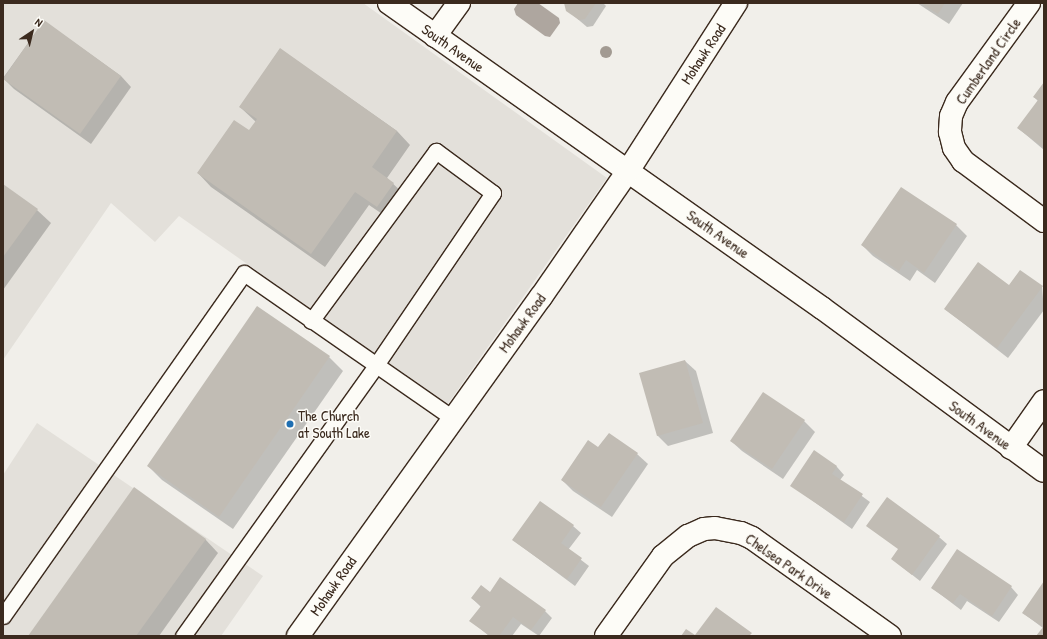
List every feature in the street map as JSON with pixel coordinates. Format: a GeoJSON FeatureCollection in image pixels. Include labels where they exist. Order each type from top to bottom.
{"type":"FeatureCollection","features":[{"type":"Feature","properties":{"kind":"street","name":"South Avenue"},"geometry":{"type":"LineString","coordinates":[[389,3],[822,308],[1044,471]]}},
{"type":"Feature","properties":{"kind":"street"},"geometry":{"type":"LineString","coordinates":[[435,36],[458,3]]}},
{"type":"Feature","properties":{"kind":"street","name":"Mohawk Road"},"geometry":{"type":"LineString","coordinates":[[298,636],[628,171],[736,3]]}},
{"type":"Feature","properties":{"kind":"street","name":"Cumberland Circle"},"geometry":{"type":"LineString","coordinates":[[1029,3],[956,102],[951,116],[950,132],[954,148],[963,161],[1044,220]]}},
{"type":"Feature","properties":{"kind":"street"},"geometry":{"type":"LineString","coordinates":[[1011,448],[1044,401]]}},
{"type":"Feature","properties":{"kind":"street","name":"Chelsea Park Drive"},"geometry":{"type":"LineString","coordinates":[[606,636],[663,556],[688,536],[704,529],[715,528],[741,533],[752,538],[890,636]]}},
{"type":"Feature","properties":{"kind":"lane"},"geometry":{"type":"LineString","coordinates":[[183,636],[376,365],[493,193],[436,151],[311,321]]}},
{"type":"Feature","properties":{"kind":"lane"},"geometry":{"type":"LineString","coordinates":[[3,616],[244,273],[311,321],[453,418]]}},
{"type":"Feature","properties":{"kind":"shaded area"},"geometry":{"type":"Polygon","coordinates":[[[4,3],[363,3],[607,178],[447,405],[179,216],[155,242],[111,203],[3,360],[4,3]]]}},
{"type":"Feature","properties":{"kind":"shaded area"},"geometry":{"type":"Polygon","coordinates":[[[518,3],[538,3],[559,18],[560,23],[550,37],[545,36],[516,15],[514,9],[518,3]]]}},
{"type":"Feature","properties":{"kind":"shaded area"},"geometry":{"type":"Polygon","coordinates":[[[37,423],[263,576],[221,636],[3,636],[3,475],[37,423]]]}},
{"type":"Feature","properties":{"kind":"building"},"geometry":{"type":"Polygon","coordinates":[[[564,3],[596,3],[585,19],[579,20],[566,11],[564,3]]]}},
{"type":"Feature","properties":{"kind":"building"},"geometry":{"type":"Polygon","coordinates":[[[921,3],[945,3],[938,14],[921,3]]]}},
{"type":"Feature","properties":{"kind":"building"},"geometry":{"type":"Polygon","coordinates":[[[44,20],[121,76],[80,134],[3,79],[44,20]]]}},
{"type":"Feature","properties":{"kind":"building"},"geometry":{"type":"Polygon","coordinates":[[[280,48],[397,131],[372,167],[394,183],[377,207],[355,192],[311,254],[197,173],[234,120],[249,130],[257,119],[239,107],[280,48]]]}},
{"type":"Feature","properties":{"kind":"building"},"geometry":{"type":"Polygon","coordinates":[[[1044,82],[1044,148],[1017,128],[1038,100],[1033,97],[1044,82]]]}},
{"type":"Feature","properties":{"kind":"building"},"geometry":{"type":"Polygon","coordinates":[[[3,184],[38,209],[3,257],[3,184]]]}},
{"type":"Feature","properties":{"kind":"building"},"geometry":{"type":"Polygon","coordinates":[[[901,187],[957,224],[924,273],[906,260],[899,271],[861,245],[901,187]]]}},
{"type":"Feature","properties":{"kind":"building"},"geometry":{"type":"Polygon","coordinates":[[[978,262],[1009,285],[1020,270],[1043,286],[997,348],[944,309],[978,262]]]}},
{"type":"Feature","properties":{"kind":"building"},"geometry":{"type":"Polygon","coordinates":[[[257,306],[330,356],[219,517],[147,466],[257,306]]]}},
{"type":"Feature","properties":{"kind":"building"},"geometry":{"type":"Polygon","coordinates":[[[685,360],[703,423],[657,436],[639,373],[685,360]]]}},
{"type":"Feature","properties":{"kind":"building"},"geometry":{"type":"Polygon","coordinates":[[[763,392],[805,420],[772,469],[730,441],[763,392]]]}},
{"type":"Feature","properties":{"kind":"building"},"geometry":{"type":"Polygon","coordinates":[[[609,433],[638,453],[601,507],[561,480],[588,440],[598,447],[609,433]]]}},
{"type":"Feature","properties":{"kind":"building"},"geometry":{"type":"Polygon","coordinates":[[[814,450],[837,466],[832,474],[863,494],[844,522],[790,486],[814,450]]]}},
{"type":"Feature","properties":{"kind":"building"},"geometry":{"type":"Polygon","coordinates":[[[134,487],[206,539],[136,636],[28,636],[134,487]]]}},
{"type":"Feature","properties":{"kind":"building"},"geometry":{"type":"Polygon","coordinates":[[[887,497],[940,536],[912,575],[891,559],[898,549],[866,526],[887,497]]]}},
{"type":"Feature","properties":{"kind":"building"},"geometry":{"type":"Polygon","coordinates":[[[540,501],[574,525],[561,543],[582,558],[567,579],[512,540],[540,501]]]}},
{"type":"Feature","properties":{"kind":"building"},"geometry":{"type":"Polygon","coordinates":[[[957,549],[1012,586],[992,616],[960,594],[953,603],[931,588],[957,549]]]}},
{"type":"Feature","properties":{"kind":"building"},"geometry":{"type":"Polygon","coordinates":[[[500,577],[546,610],[531,630],[513,617],[499,636],[490,636],[469,621],[481,606],[471,598],[481,585],[490,592],[500,577]]]}},
{"type":"Feature","properties":{"kind":"building"},"geometry":{"type":"Polygon","coordinates":[[[1044,581],[1044,636],[1036,636],[1043,627],[1022,613],[1044,581]]]}},
{"type":"Feature","properties":{"kind":"building"},"geometry":{"type":"Polygon","coordinates":[[[716,607],[752,633],[749,636],[681,636],[686,629],[695,635],[716,607]]]}},
{"type":"Feature","properties":{"kind":"place","name":"The Church at South Lake"},"geometry":{"type":"Point","coordinates":[290,424]}}]}
